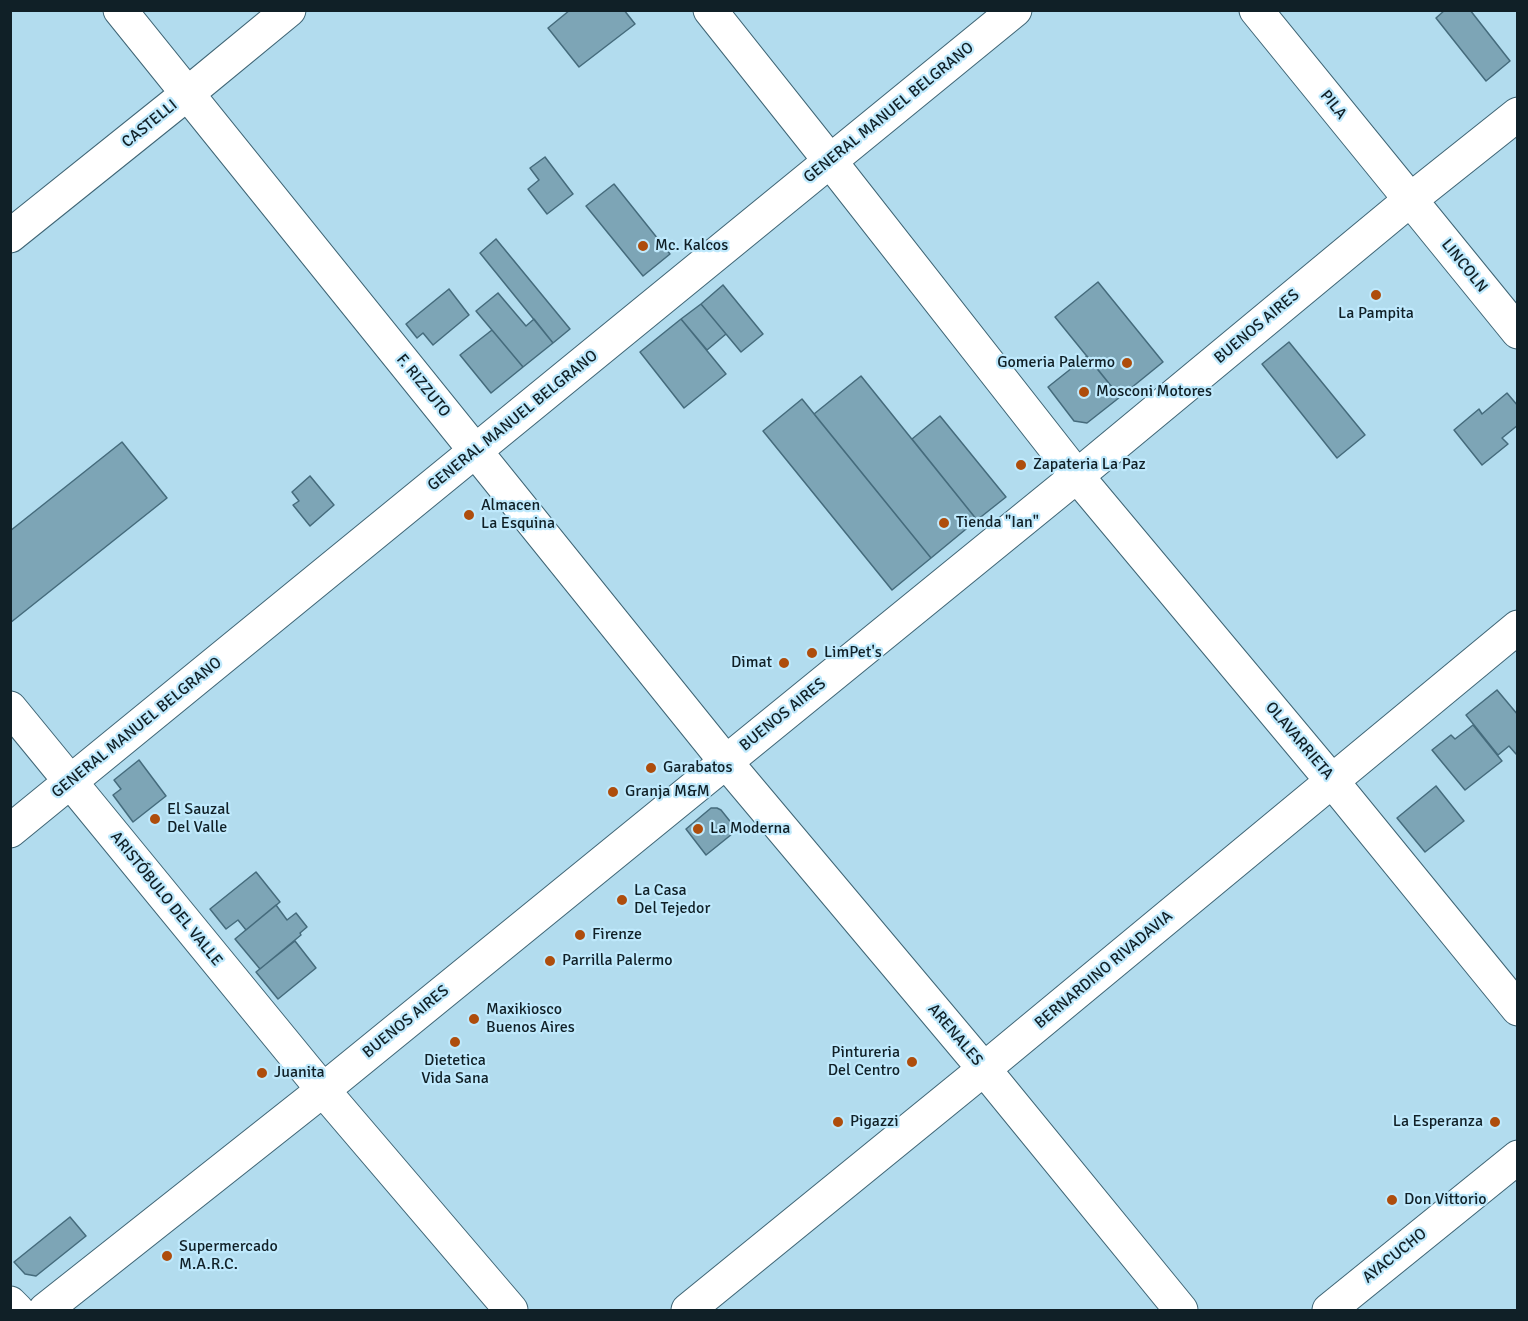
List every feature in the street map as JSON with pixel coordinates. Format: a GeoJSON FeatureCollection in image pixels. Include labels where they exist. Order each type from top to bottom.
{"type":"FeatureCollection","features":[{"type":"Feature","properties":{"kind":"street","name":"F. RIZZUTO"},"geometry":{"type":"LineString","coordinates":[[120,10],[726,762]]}},
{"type":"Feature","properties":{"kind":"street","name":"CASTELLI"},"geometry":{"type":"LineString","coordinates":[[10,236],[289,10]]}},
{"type":"Feature","properties":{"kind":"street","name":"OLAVARRIETA"},"geometry":{"type":"LineString","coordinates":[[710,10],[1077,476],[1332,781],[1518,1009]]}},
{"type":"Feature","properties":{"kind":"street","name":"GENERAL MANUEL BELGRANO"},"geometry":{"type":"LineString","coordinates":[[10,831],[1015,10]]}},
{"type":"Feature","properties":{"kind":"street","name":"PILA"},"geometry":{"type":"LineString","coordinates":[[1256,10],[1410,200]]}},
{"type":"Feature","properties":{"kind":"street","name":"BUENOS AIRES"},"geometry":{"type":"LineString","coordinates":[[45,1311],[323,1090],[1518,114]]}},
{"type":"Feature","properties":{"kind":"street","name":"LINCOLN"},"geometry":{"type":"LineString","coordinates":[[1410,200],[1518,332]]}},
{"type":"Feature","properties":{"kind":"street","name":"BERNARDINO RIVADAVIA"},"geometry":{"type":"LineString","coordinates":[[688,1311],[1518,627]]}},
{"type":"Feature","properties":{"kind":"street","name":"ARISTÓBULO DEL VALLE"},"geometry":{"type":"LineString","coordinates":[[10,708],[323,1090],[511,1311]]}},
{"type":"Feature","properties":{"kind":"street","name":"ARENALES"},"geometry":{"type":"LineString","coordinates":[[726,762],[984,1069],[1181,1311]]}},
{"type":"Feature","properties":{"kind":"street","name":"AYACUCHO"},"geometry":{"type":"LineString","coordinates":[[1329,1311],[1518,1157]]}},
{"type":"Feature","properties":{"kind":"street"},"geometry":{"type":"LineString","coordinates":[[10,1303],[16,1311]]}},
{"type":"Feature","properties":{"kind":"building"},"geometry":{"type":"Polygon","coordinates":[[[570,10],[624,10],[635,24],[579,67],[548,28],[570,10]]]}},
{"type":"Feature","properties":{"kind":"building"},"geometry":{"type":"Polygon","coordinates":[[[1445,10],[1470,10],[1510,61],[1486,81],[1436,18],[1445,10]]]}},
{"type":"Feature","properties":{"kind":"building"},"geometry":{"type":"Polygon","coordinates":[[[545,157],[573,194],[547,214],[528,189],[539,180],[530,168],[545,157]]]}},
{"type":"Feature","properties":{"kind":"building"},"geometry":{"type":"Polygon","coordinates":[[[614,184],[670,254],[643,276],[586,206],[614,184]]]}},
{"type":"Feature","properties":{"kind":"building"},"geometry":{"type":"Polygon","coordinates":[[[496,239],[570,329],[553,343],[480,253],[496,239]]]}},
{"type":"Feature","properties":{"kind":"building"},"geometry":{"type":"Polygon","coordinates":[[[1098,282],[1163,362],[1120,397],[1055,317],[1098,282]]]}},
{"type":"Feature","properties":{"kind":"building"},"geometry":{"type":"Polygon","coordinates":[[[723,285],[763,334],[741,352],[701,304],[723,285]]]}},
{"type":"Feature","properties":{"kind":"building"},"geometry":{"type":"Polygon","coordinates":[[[449,289],[469,315],[433,345],[423,333],[417,338],[406,324],[449,289]]]}},
{"type":"Feature","properties":{"kind":"building"},"geometry":{"type":"Polygon","coordinates":[[[498,293],[526,326],[534,319],[553,343],[523,367],[476,311],[498,293]]]}},
{"type":"Feature","properties":{"kind":"building"},"geometry":{"type":"Polygon","coordinates":[[[701,304],[726,334],[707,350],[681,319],[701,304]]]}},
{"type":"Feature","properties":{"kind":"building"},"geometry":{"type":"Polygon","coordinates":[[[681,319],[726,374],[684,408],[640,352],[681,319]]]}},
{"type":"Feature","properties":{"kind":"building"},"geometry":{"type":"Polygon","coordinates":[[[492,330],[523,367],[491,393],[460,355],[492,330]]]}},
{"type":"Feature","properties":{"kind":"building"},"geometry":{"type":"Polygon","coordinates":[[[1289,342],[1365,435],[1337,458],[1262,364],[1289,342]]]}},
{"type":"Feature","properties":{"kind":"building","name":"Mosconi Motores"},"geometry":{"type":"Polygon","coordinates":[[[1087,356],[1120,397],[1087,423],[1074,421],[1048,387],[1087,356]]]}},
{"type":"Feature","properties":{"kind":"building"},"geometry":{"type":"Polygon","coordinates":[[[861,376],[977,520],[931,558],[814,414],[861,376]]]}},
{"type":"Feature","properties":{"kind":"building"},"geometry":{"type":"Polygon","coordinates":[[[1507,393],[1518,406],[1518,425],[1502,438],[1508,444],[1482,465],[1454,430],[1479,409],[1482,414],[1507,393]]]}},
{"type":"Feature","properties":{"kind":"building"},"geometry":{"type":"Polygon","coordinates":[[[802,399],[931,558],[892,590],[763,431],[802,399]]]}},
{"type":"Feature","properties":{"kind":"building"},"geometry":{"type":"Polygon","coordinates":[[[940,416],[1006,497],[977,520],[912,439],[940,416]]]}},
{"type":"Feature","properties":{"kind":"building"},"geometry":{"type":"Polygon","coordinates":[[[122,442],[167,498],[10,623],[10,531],[122,442]]]}},
{"type":"Feature","properties":{"kind":"building"},"geometry":{"type":"Polygon","coordinates":[[[310,476],[334,505],[310,526],[293,505],[299,501],[292,492],[310,476]]]}},
{"type":"Feature","properties":{"kind":"building"},"geometry":{"type":"Polygon","coordinates":[[[1497,690],[1518,715],[1518,752],[1516,754],[1509,746],[1498,755],[1466,715],[1497,690]]]}},
{"type":"Feature","properties":{"kind":"building"},"geometry":{"type":"Polygon","coordinates":[[[1473,725],[1502,761],[1465,790],[1432,750],[1451,735],[1455,739],[1473,725]]]}},
{"type":"Feature","properties":{"kind":"building"},"geometry":{"type":"Polygon","coordinates":[[[139,760],[166,796],[133,822],[113,795],[121,789],[114,780],[139,760]]]}},
{"type":"Feature","properties":{"kind":"building"},"geometry":{"type":"Polygon","coordinates":[[[1436,786],[1464,821],[1425,852],[1397,818],[1436,786]]]}},
{"type":"Feature","properties":{"kind":"building"},"geometry":{"type":"Polygon","coordinates":[[[711,808],[721,810],[737,830],[706,855],[686,829],[711,808]]]}},
{"type":"Feature","properties":{"kind":"building"},"geometry":{"type":"Polygon","coordinates":[[[256,872],[280,902],[246,930],[238,920],[226,929],[210,909],[256,872]]]}},
{"type":"Feature","properties":{"kind":"building"},"geometry":{"type":"Polygon","coordinates":[[[276,905],[287,920],[296,913],[307,927],[300,933],[301,935],[260,969],[235,939],[276,905]]]}},
{"type":"Feature","properties":{"kind":"building"},"geometry":{"type":"Polygon","coordinates":[[[295,941],[316,968],[278,999],[256,972],[295,941]]]}},
{"type":"Feature","properties":{"kind":"building"},"geometry":{"type":"Polygon","coordinates":[[[70,1217],[86,1236],[36,1276],[25,1274],[14,1262],[70,1217]]]}},
{"type":"Feature","properties":{"kind":"place","name":"Mc. Kalcos"},"geometry":{"type":"Point","coordinates":[643,246]}},
{"type":"Feature","properties":{"kind":"place","name":"La Pampita"},"geometry":{"type":"Point","coordinates":[1376,295]}},
{"type":"Feature","properties":{"kind":"place","name":"Gomeria Palermo"},"geometry":{"type":"Point","coordinates":[1127,363]}},
{"type":"Feature","properties":{"kind":"place","name":"Mosconi Motores"},"geometry":{"type":"Point","coordinates":[1084,392]}},
{"type":"Feature","properties":{"kind":"place","name":"Zapateria La Paz"},"geometry":{"type":"Point","coordinates":[1021,465]}},
{"type":"Feature","properties":{"kind":"place","name":"Almacen La Esquina"},"geometry":{"type":"Point","coordinates":[469,515]}},
{"type":"Feature","properties":{"kind":"place","name":"Tienda \"Ian\""},"geometry":{"type":"Point","coordinates":[944,523]}},
{"type":"Feature","properties":{"kind":"place","name":"LimPet's"},"geometry":{"type":"Point","coordinates":[812,653]}},
{"type":"Feature","properties":{"kind":"place","name":"Dimat"},"geometry":{"type":"Point","coordinates":[784,663]}},
{"type":"Feature","properties":{"kind":"place","name":"Garabatos"},"geometry":{"type":"Point","coordinates":[651,768]}},
{"type":"Feature","properties":{"kind":"place","name":"Granja M&M"},"geometry":{"type":"Point","coordinates":[613,792]}},
{"type":"Feature","properties":{"kind":"place","name":"El Sauzal Del Valle"},"geometry":{"type":"Point","coordinates":[155,819]}},
{"type":"Feature","properties":{"kind":"place","name":"La Moderna"},"geometry":{"type":"Point","coordinates":[698,829]}},
{"type":"Feature","properties":{"kind":"place","name":"La Casa Del Tejedor"},"geometry":{"type":"Point","coordinates":[622,900]}},
{"type":"Feature","properties":{"kind":"place","name":"Firenze"},"geometry":{"type":"Point","coordinates":[580,935]}},
{"type":"Feature","properties":{"kind":"place","name":"Parrilla Palermo"},"geometry":{"type":"Point","coordinates":[550,961]}},
{"type":"Feature","properties":{"kind":"place","name":"Maxikiosco Buenos Aires"},"geometry":{"type":"Point","coordinates":[474,1019]}},
{"type":"Feature","properties":{"kind":"place","name":"Dietetica Vida Sana"},"geometry":{"type":"Point","coordinates":[455,1042]}},
{"type":"Feature","properties":{"kind":"place","name":"Pintureria Del Centro"},"geometry":{"type":"Point","coordinates":[912,1062]}},
{"type":"Feature","properties":{"kind":"place","name":"Juanita"},"geometry":{"type":"Point","coordinates":[262,1073]}},
{"type":"Feature","properties":{"kind":"place","name":"Pigazzi"},"geometry":{"type":"Point","coordinates":[838,1122]}},
{"type":"Feature","properties":{"kind":"place","name":"La Esperanza"},"geometry":{"type":"Point","coordinates":[1495,1122]}},
{"type":"Feature","properties":{"kind":"place","name":"Don Vittorio"},"geometry":{"type":"Point","coordinates":[1392,1200]}},
{"type":"Feature","properties":{"kind":"place","name":"Supermercado M.A.R.C."},"geometry":{"type":"Point","coordinates":[167,1256]}}]}
